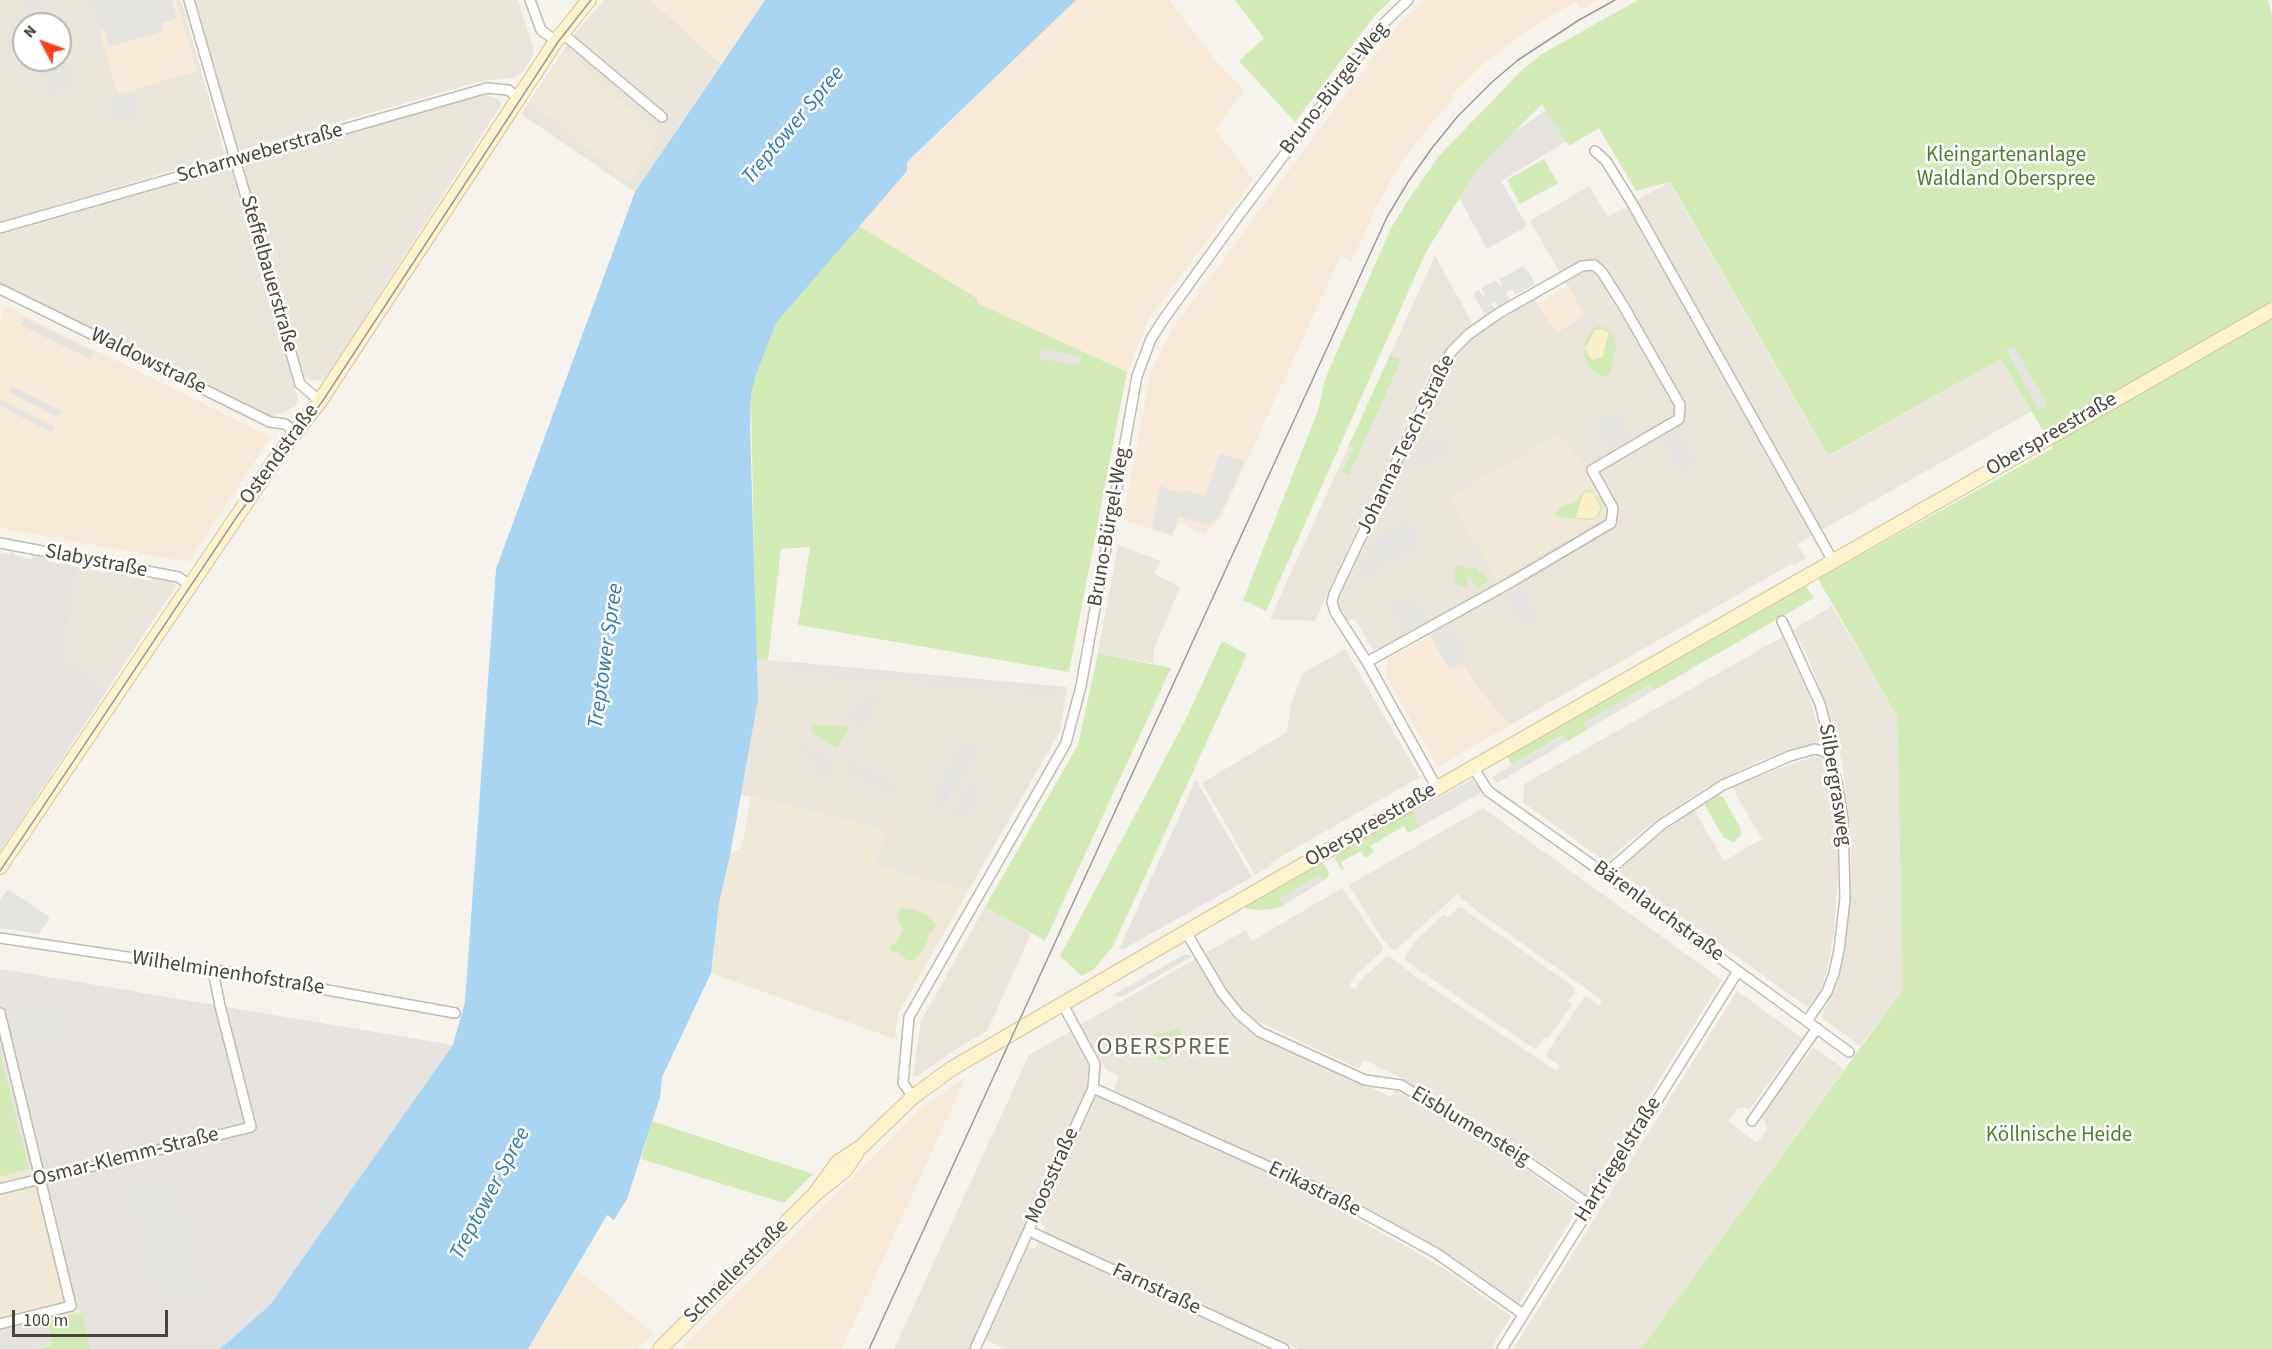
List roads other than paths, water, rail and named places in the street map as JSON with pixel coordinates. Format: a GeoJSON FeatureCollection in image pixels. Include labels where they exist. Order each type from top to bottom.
{"type":"FeatureCollection","features":[{"type":"Feature","properties":{"kind":"main road","name":"Ostendstraße"},"geometry":{"type":"LineString","coordinates":[[0,867],[190,585],[295,432],[320,400],[559,37],[589,0]]}},
{"type":"Feature","properties":{"kind":"main road","name":"Oberspreestraße"},"geometry":{"type":"LineString","coordinates":[[913,1097],[951,1069],[1062,1003],[2272,310]]}},
{"type":"Feature","properties":{"kind":"main road","name":"Schnellerstraße"},"geometry":{"type":"LineString","coordinates":[[660,1349],[814,1195],[845,1170],[861,1147],[913,1097]]}},
{"type":"Feature","properties":{"kind":"street","name":"Steffelbauerstraße"},"geometry":{"type":"LineString","coordinates":[[189,0],[300,384],[320,400]]}},
{"type":"Feature","properties":{"kind":"street"},"geometry":{"type":"LineString","coordinates":[[530,0],[541,30],[559,37],[662,117]]}},
{"type":"Feature","properties":{"kind":"street","name":"Bruno-Bürgel-Weg"},"geometry":{"type":"LineString","coordinates":[[913,1097],[903,1083],[909,1017],[1066,743],[1081,686],[1137,376],[1151,339],[1162,320],[1382,25],[1408,0]]}},
{"type":"Feature","properties":{"kind":"street","name":"Scharnweberstraße"},"geometry":{"type":"LineString","coordinates":[[0,228],[487,88],[508,90],[518,98]]}},
{"type":"Feature","properties":{"kind":"street"},"geometry":{"type":"LineString","coordinates":[[1595,151],[1606,161],[1632,203],[1833,561]]}},
{"type":"Feature","properties":{"kind":"street","name":"Johanna-Tesch-Straße"},"geometry":{"type":"LineString","coordinates":[[1367,662],[1506,585],[1611,523],[1613,508],[1592,470],[1679,419],[1680,405],[1624,307],[1602,272],[1594,265],[1582,266],[1499,313],[1469,334],[1452,351],[1441,368],[1334,594],[1332,602],[1335,612],[1367,662],[1437,788]]}},
{"type":"Feature","properties":{"kind":"street","name":"Waldowstraße"},"geometry":{"type":"LineString","coordinates":[[0,289],[270,422],[285,424],[295,432]]}},
{"type":"Feature","properties":{"kind":"street","name":"Slabystraße"},"geometry":{"type":"LineString","coordinates":[[0,543],[177,577],[190,585]]}},
{"type":"Feature","properties":{"kind":"street","name":"Silbergrasweg"},"geometry":{"type":"LineString","coordinates":[[1782,621],[1820,704],[1829,739],[1826,752],[1830,757],[1837,782],[1843,819],[1845,899],[1839,950],[1827,992],[1807,1021]]}},
{"type":"Feature","properties":{"kind":"street"},"geometry":{"type":"LineString","coordinates":[[1605,874],[1661,825],[1723,785],[1790,756],[1815,749],[1826,752]]}},
{"type":"Feature","properties":{"kind":"street","name":"Bärenlauchstraße"},"geometry":{"type":"LineString","coordinates":[[1473,768],[1488,791],[1848,1052]]}},
{"type":"Feature","properties":{"kind":"street","name":"Eisblumensteig"},"geometry":{"type":"LineString","coordinates":[[1186,932],[1222,993],[1239,1014],[1260,1032],[1365,1080],[1401,1085],[1515,1153],[1590,1205]]}},
{"type":"Feature","properties":{"kind":"street","name":"Wilhelminenhofstraße"},"geometry":{"type":"LineString","coordinates":[[0,938],[213,970],[454,1012]]}},
{"type":"Feature","properties":{"kind":"street","name":"Osmar-Klemm-Straße"},"geometry":{"type":"LineString","coordinates":[[0,1189],[251,1127],[213,970]]}},
{"type":"Feature","properties":{"kind":"street","name":"Hartriegelstraße"},"geometry":{"type":"LineString","coordinates":[[1502,1349],[1738,971]]}},
{"type":"Feature","properties":{"kind":"street","name":"Moosstraße"},"geometry":{"type":"LineString","coordinates":[[975,1349],[1093,1088],[1095,1064],[1062,1003]]}},
{"type":"Feature","properties":{"kind":"street"},"geometry":{"type":"LineString","coordinates":[[0,1013],[71,1306],[0,1324]]}},
{"type":"Feature","properties":{"kind":"street"},"geometry":{"type":"LineString","coordinates":[[1752,1121],[1817,1028]]}},
{"type":"Feature","properties":{"kind":"street","name":"Erikastraße"},"geometry":{"type":"LineString","coordinates":[[1093,1088],[1323,1191],[1436,1253],[1523,1314]]}},
{"type":"Feature","properties":{"kind":"street","name":"Farnstraße"},"geometry":{"type":"LineString","coordinates":[[1029,1231],[1284,1349]]}},
{"type":"Feature","properties":{"kind":"water","name":"Treptower Spree"},"geometry":{"type":"Polygon","coordinates":[[[765,0],[1076,0],[907,162],[907,171],[776,323],[756,375],[751,395],[750,426],[758,700],[719,903],[711,973],[662,1077],[660,1097],[627,1199],[614,1220],[607,1215],[528,1349],[220,1349],[270,1305],[453,1045],[465,1002],[496,569],[635,192],[765,0]]]}},
{"type":"Feature","properties":{"kind":"tram line"},"geometry":{"type":"LineString","coordinates":[[0,871],[238,515],[322,402],[558,42],[591,0]]}},
{"type":"Feature","properties":{"kind":"tram line"},"geometry":{"type":"LineString","coordinates":[[869,1349],[1387,217],[1432,148],[1458,116],[1491,83],[1518,60],[1579,20],[1615,0]]}},
{"type":"Feature","properties":{"kind":"district","name":"OBERSPREE"},"geometry":{"type":"Point","coordinates":[1164,1049]}},
{"type":"Feature","properties":{"kind":"park label","name":"Kleingartenanlage Waldland Oberspree"},"geometry":{"type":"Point","coordinates":[2006,168]}},
{"type":"Feature","properties":{"kind":"park label","name":"Köllnische Heide"},"geometry":{"type":"Point","coordinates":[2059,1136]}}]}
